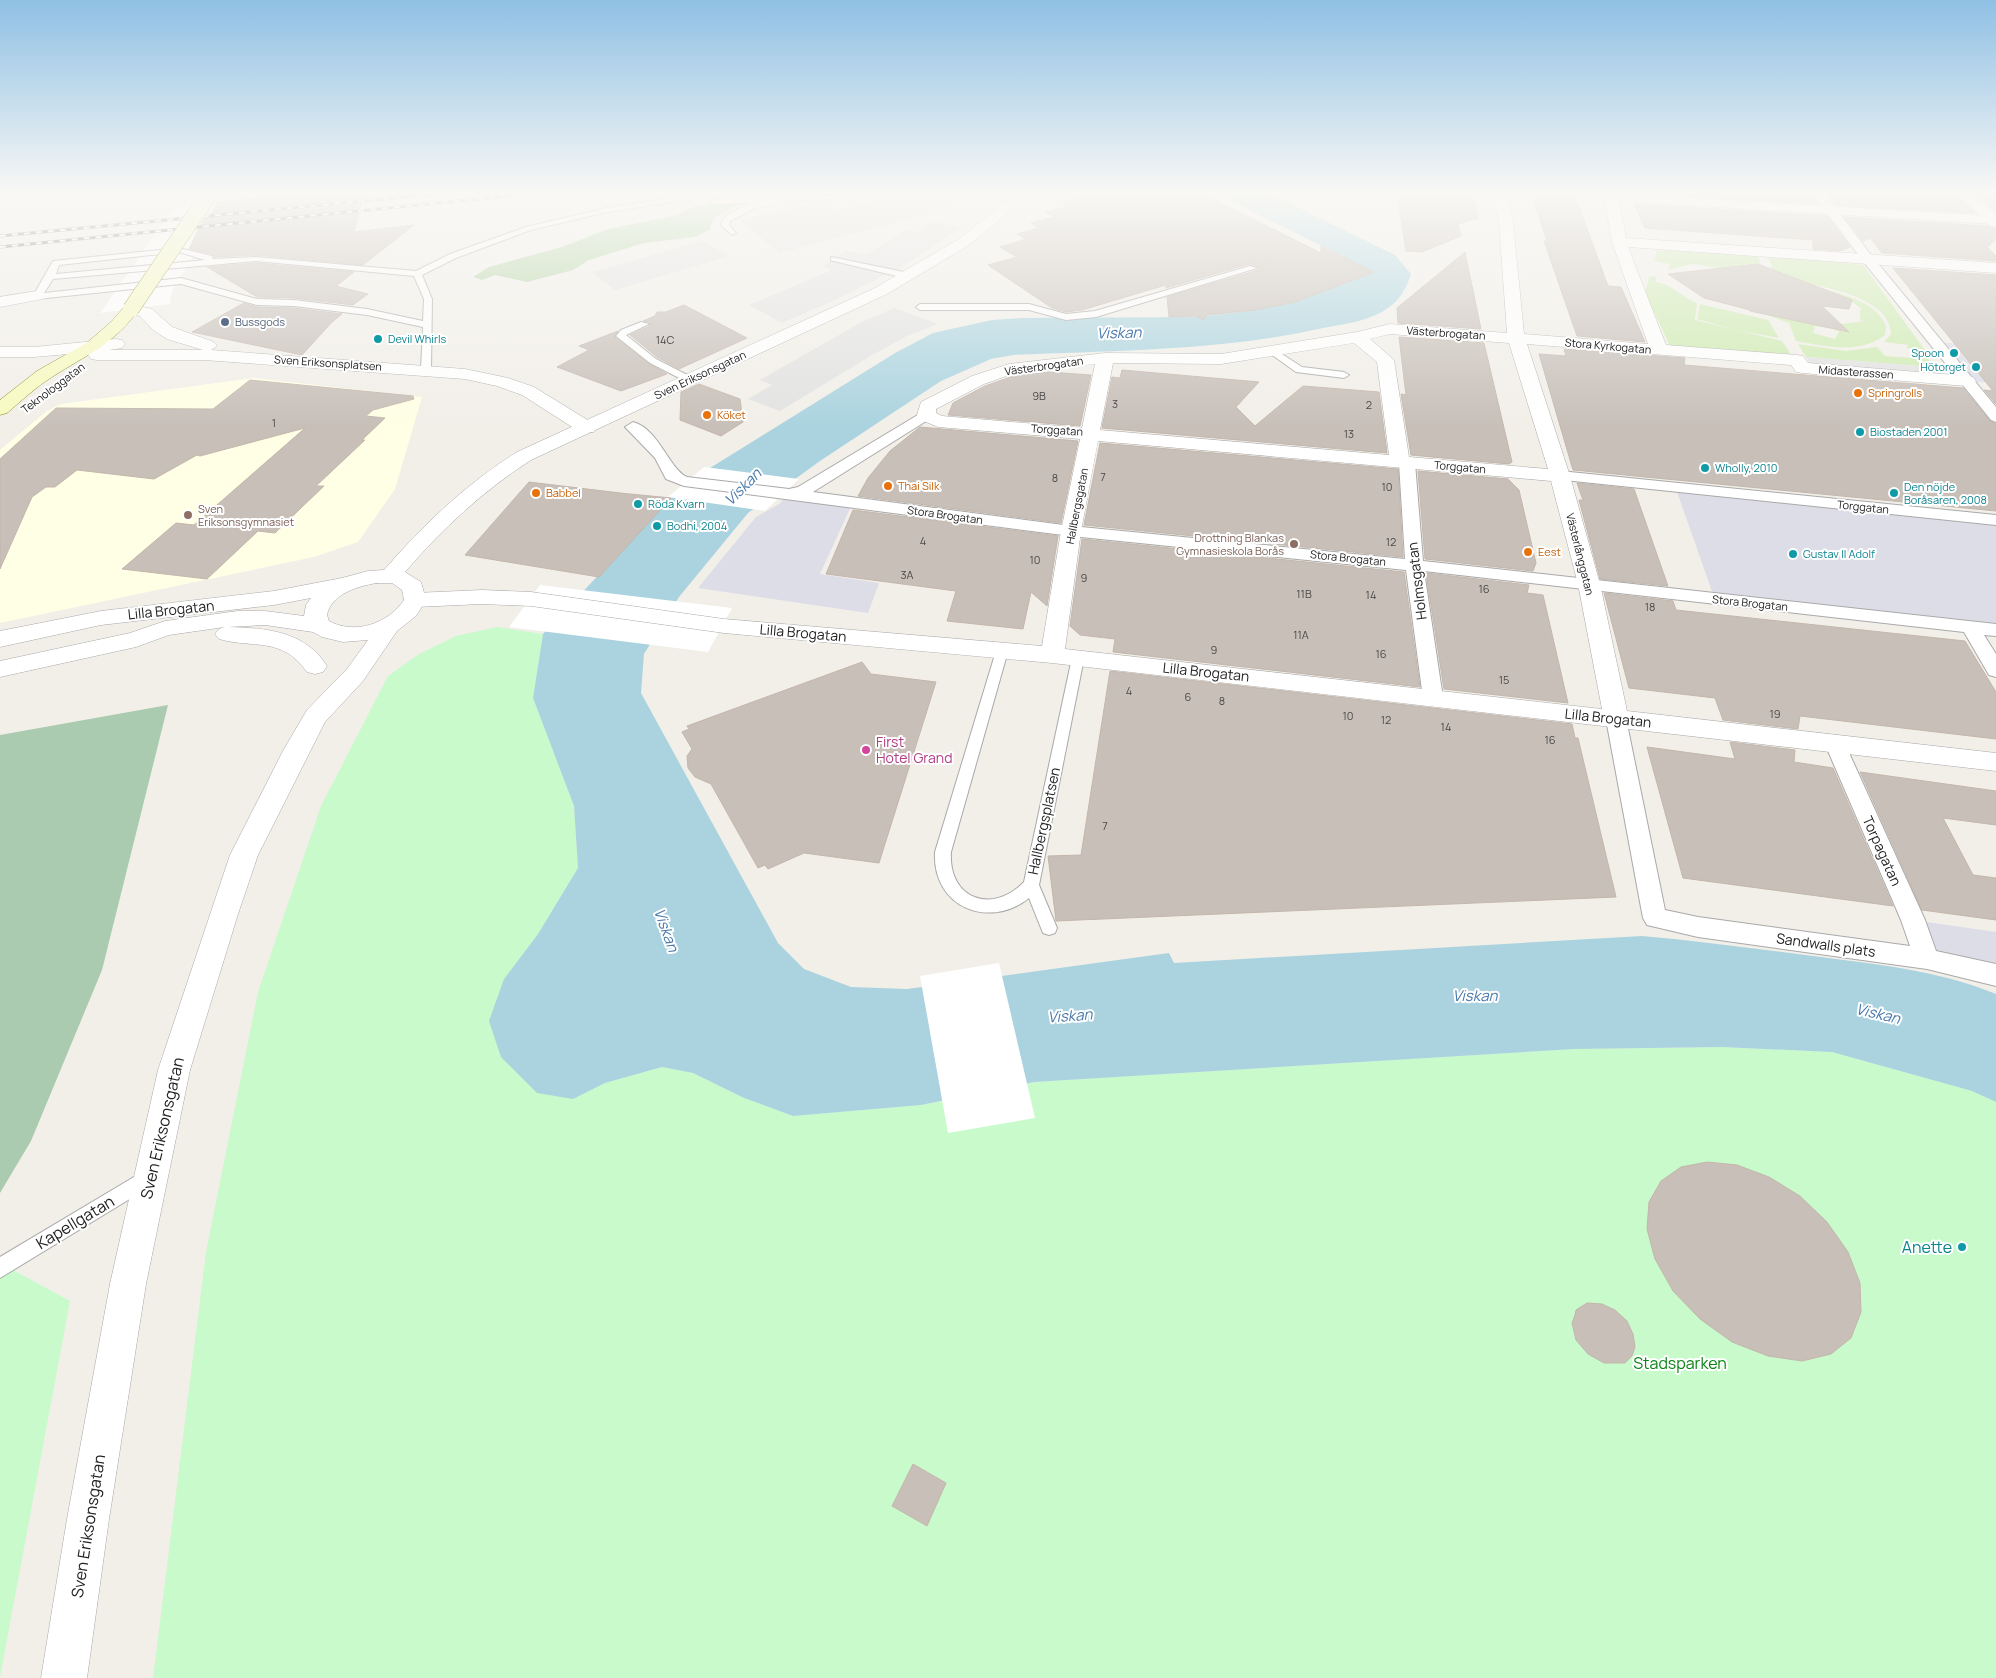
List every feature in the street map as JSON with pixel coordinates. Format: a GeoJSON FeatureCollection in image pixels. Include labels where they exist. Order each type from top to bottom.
{"type":"FeatureCollection","features":[{"type":"Feature","properties":{"kind":"main road","name":"Teknologgatan"},"geometry":{"type":"LineString","coordinates":[[0,428],[96,350],[131,309],[157,271]]}},
{"type":"Feature","properties":{"kind":"main road","name":"Teknologgatan"},"geometry":{"type":"LineString","coordinates":[[0,408],[43,375],[73,356],[96,350]]}},
{"type":"Feature","properties":{"kind":"street","name":"Sven Eriksonsgatan"},"geometry":{"type":"LineString","coordinates":[[390,576],[437,523],[492,475],[524,456],[690,380],[917,271]]}},
{"type":"Feature","properties":{"kind":"street","name":"Västerlånggatan"},"geometry":{"type":"LineString","coordinates":[[1510,271],[1516,338],[1560,476],[1589,584],[1655,918]]}},
{"type":"Feature","properties":{"kind":"street","name":"Stora Kyrkogatan"},"geometry":{"type":"LineString","coordinates":[[1516,338],[1659,350],[1630,271]]}},
{"type":"Feature","properties":{"kind":"street"},"geometry":{"type":"LineString","coordinates":[[1879,271],[1996,417]]}},
{"type":"Feature","properties":{"kind":"street"},"geometry":{"type":"LineString","coordinates":[[0,302],[37,296]]}},
{"type":"Feature","properties":{"kind":"street","name":"Sven Eriksonsplatsen"},"geometry":{"type":"LineString","coordinates":[[131,309],[146,312],[154,325],[176,338],[240,353],[250,358]]}},
{"type":"Feature","properties":{"kind":"street","name":"Västerbrogatan"},"geometry":{"type":"LineString","coordinates":[[634,427],[654,446],[668,464],[672,476],[684,480],[789,494],[817,484],[926,415],[927,406],[978,380],[1009,369],[1105,358],[1221,358],[1357,337],[1390,328],[1516,338]]}},
{"type":"Feature","properties":{"kind":"street","name":"Holmsgatan"},"geometry":{"type":"LineString","coordinates":[[1357,337],[1385,360],[1404,462],[1414,565],[1433,698]]}},
{"type":"Feature","properties":{"kind":"street","name":"Sven Eriksonsplatsen"},"geometry":{"type":"LineString","coordinates":[[96,350],[140,342],[215,348]]}},
{"type":"Feature","properties":{"kind":"street","name":"Sven Eriksonsplatsen"},"geometry":{"type":"LineString","coordinates":[[96,350],[426,369]]}},
{"type":"Feature","properties":{"kind":"street"},"geometry":{"type":"LineString","coordinates":[[0,352],[96,350]]}},
{"type":"Feature","properties":{"kind":"street","name":"Midasterassen"},"geometry":{"type":"LineString","coordinates":[[1659,350],[1797,360],[1802,368],[1967,380]]}},
{"type":"Feature","properties":{"kind":"street","name":"Hallbergsgatan"},"geometry":{"type":"LineString","coordinates":[[1052,655],[1071,531],[1105,358]]}},
{"type":"Feature","properties":{"kind":"street"},"geometry":{"type":"LineString","coordinates":[[426,369],[480,376],[528,391],[587,428]]}},
{"type":"Feature","properties":{"kind":"street","name":"Torggatan"},"geometry":{"type":"LineString","coordinates":[[926,415],[938,421],[1091,433],[1560,476],[1996,520]]}},
{"type":"Feature","properties":{"kind":"street","name":"Stora Brogatan"},"geometry":{"type":"LineString","coordinates":[[789,494],[1071,531],[1414,565],[1996,630]]}},
{"type":"Feature","properties":{"kind":"street"},"geometry":{"type":"LineString","coordinates":[[389,625],[406,613],[415,600],[415,591],[410,584],[390,576]]}},
{"type":"Feature","properties":{"kind":"street","name":"Lilla Brogatan"},"geometry":{"type":"LineString","coordinates":[[0,639],[101,618],[281,597],[342,585],[363,578],[390,576]]}},
{"type":"Feature","properties":{"kind":"street"},"geometry":{"type":"LineString","coordinates":[[316,716],[315,666],[320,626],[315,617],[320,603],[342,585]]}},
{"type":"Feature","properties":{"kind":"street","name":"Lilla Brogatan"},"geometry":{"type":"LineString","coordinates":[[415,600],[482,597],[531,599],[724,626],[1052,655],[1996,762]]}},
{"type":"Feature","properties":{"kind":"street","name":"Lilla Brogatan"},"geometry":{"type":"LineString","coordinates":[[0,669],[136,639],[165,628],[238,618],[265,618],[320,626],[330,632],[348,635],[369,632],[389,625]]}},
{"type":"Feature","properties":{"kind":"street","name":"Sven Eriksonsgatan"},"geometry":{"type":"LineString","coordinates":[[64,1678],[89,1509],[128,1284],[150,1176],[174,1070],[222,914],[244,855],[297,749],[316,716],[356,675],[389,625]]}},
{"type":"Feature","properties":{"kind":"street"},"geometry":{"type":"LineString","coordinates":[[1970,627],[1996,670]]}},
{"type":"Feature","properties":{"kind":"street"},"geometry":{"type":"LineString","coordinates":[[136,639],[159,641],[224,633],[251,635],[284,641],[310,655],[315,666]]}},
{"type":"Feature","properties":{"kind":"street","name":"Torpagatan"},"geometry":{"type":"LineString","coordinates":[[1835,744],[1913,920],[1927,959]]}},
{"type":"Feature","properties":{"kind":"street","name":"Sandwalls plats"},"geometry":{"type":"LineString","coordinates":[[1655,918],[1698,927],[1927,959],[1995,975]]}},
{"type":"Feature","properties":{"kind":"lane"},"geometry":{"type":"LineString","coordinates":[[37,296],[52,271]]}},
{"type":"Feature","properties":{"kind":"lane"},"geometry":{"type":"LineString","coordinates":[[50,277],[109,271]]}},
{"type":"Feature","properties":{"kind":"lane"},"geometry":{"type":"LineString","coordinates":[[388,271],[417,274],[422,271]]}},
{"type":"Feature","properties":{"kind":"lane"},"geometry":{"type":"LineString","coordinates":[[888,271],[909,276]]}},
{"type":"Feature","properties":{"kind":"lane"},"geometry":{"type":"LineString","coordinates":[[920,307],[1029,307],[1066,317],[1096,314],[1242,271]]}},
{"type":"Feature","properties":{"kind":"lane"},"geometry":{"type":"LineString","coordinates":[[417,274],[428,299],[426,369]]}},
{"type":"Feature","properties":{"kind":"lane"},"geometry":{"type":"LineString","coordinates":[[37,296],[181,281],[256,302],[294,303],[367,312],[427,326]]}},
{"type":"Feature","properties":{"kind":"lane"},"geometry":{"type":"LineString","coordinates":[[644,324],[624,332],[621,336],[654,361],[690,380]]}},
{"type":"Feature","properties":{"kind":"lane"},"geometry":{"type":"LineString","coordinates":[[1271,350],[1299,370],[1344,375]]}},
{"type":"Feature","properties":{"kind":"lane","name":"Hallbergsplatsen"},"geometry":{"type":"LineString","coordinates":[[1002,651],[944,852],[942,872],[954,892],[978,906],[1002,905],[1024,896],[1031,885],[1078,658]]}},
{"type":"Feature","properties":{"kind":"lane"},"geometry":{"type":"LineString","coordinates":[[1031,885],[1049,928]]}},
{"type":"Feature","properties":{"kind":"lane","name":"Kapellgatan"},"geometry":{"type":"LineString","coordinates":[[0,1268],[150,1176]]}},
{"type":"Feature","properties":{"kind":"shaded area"},"geometry":{"type":"Polygon","coordinates":[[[594,271],[678,271],[615,290],[592,272],[594,271]]]}},
{"type":"Feature","properties":{"kind":"shaded area"},"geometry":{"type":"Polygon","coordinates":[[[829,271],[892,271],[835,300],[782,323],[749,305],[829,271]]]}},
{"type":"Feature","properties":{"kind":"shaded area"},"geometry":{"type":"Polygon","coordinates":[[[894,308],[938,324],[907,336],[872,355],[780,411],[748,399],[772,385],[760,380],[862,322],[894,308]]]}},
{"type":"Feature","properties":{"kind":"shaded area","name":"Hötorget"},"geometry":{"type":"Polygon","coordinates":[[[1936,342],[1996,347],[1996,383],[1967,381],[1936,342]]]}},
{"type":"Feature","properties":{"kind":"shaded area"},"geometry":{"type":"Polygon","coordinates":[[[1806,357],[1934,367],[1941,375],[1811,365],[1806,357]]]}},
{"type":"Feature","properties":{"kind":"shaded area","name":"Sven Eriksonsgymnasiet"},"geometry":{"type":"Polygon","coordinates":[[[253,378],[422,397],[395,489],[358,542],[314,557],[0,623],[0,450],[47,411],[61,404],[253,378]]]}},
{"type":"Feature","properties":{"kind":"shaded area"},"geometry":{"type":"Polygon","coordinates":[[[1676,489],[1996,520],[1996,630],[1715,600],[1676,489]]]}},
{"type":"Feature","properties":{"kind":"shaded area"},"geometry":{"type":"Polygon","coordinates":[[[789,494],[853,502],[820,574],[879,583],[868,613],[698,588],[756,517],[779,504],[789,494]]]}},
{"type":"Feature","properties":{"kind":"shaded area"},"geometry":{"type":"Polygon","coordinates":[[[168,705],[102,970],[31,1141],[0,1193],[0,735],[168,705]]]}},
{"type":"Feature","properties":{"kind":"shaded area"},"geometry":{"type":"Polygon","coordinates":[[[1913,920],[1996,932],[1996,984],[1927,959],[1913,920]]]}},
{"type":"Feature","properties":{"kind":"green space"},"geometry":{"type":"Polygon","coordinates":[[[482,271],[568,271],[527,282],[495,275],[482,280],[473,277],[482,271]]]}},
{"type":"Feature","properties":{"kind":"green space"},"geometry":{"type":"Polygon","coordinates":[[[1739,271],[1758,271],[1757,274],[1739,271]]]}},
{"type":"Feature","properties":{"kind":"green space"},"geometry":{"type":"Polygon","coordinates":[[[1772,271],[1868,271],[1925,350],[1906,348],[1909,345],[1884,342],[1891,334],[1887,320],[1877,308],[1862,299],[1824,287],[1773,277],[1772,271]]]}},
{"type":"Feature","properties":{"kind":"green space"},"geometry":{"type":"Polygon","coordinates":[[[1650,276],[1656,277],[1656,282],[1667,285],[1697,303],[1695,320],[1782,341],[1792,356],[1670,346],[1645,292],[1650,276]]]}},
{"type":"Feature","properties":{"kind":"green space"},"geometry":{"type":"Polygon","coordinates":[[[1813,287],[1845,295],[1874,310],[1886,326],[1885,335],[1875,341],[1853,347],[1830,347],[1796,341],[1789,323],[1770,316],[1770,312],[1827,323],[1826,328],[1815,326],[1813,333],[1835,339],[1839,331],[1835,330],[1836,325],[1864,321],[1860,320],[1860,310],[1862,309],[1845,297],[1813,287]]]}},
{"type":"Feature","properties":{"kind":"green space"},"geometry":{"type":"Polygon","coordinates":[[[1700,304],[1768,320],[1779,338],[1736,330],[1697,319],[1700,304]]]}},
{"type":"Feature","properties":{"kind":"green space"},"geometry":{"type":"Polygon","coordinates":[[[1798,344],[1846,351],[1877,347],[1885,356],[1913,358],[1913,354],[1925,354],[1934,367],[1806,357],[1798,344]]]}},
{"type":"Feature","properties":{"kind":"green space","name":"Stadsparken"},"geometry":{"type":"Polygon","coordinates":[[[497,627],[543,634],[533,698],[574,806],[578,868],[538,934],[504,979],[573,1099],[605,1083],[662,1067],[693,1073],[744,1098],[793,1116],[921,1105],[1034,1082],[1575,1049],[1722,1047],[1832,1052],[1972,1091],[1996,1102],[1996,1678],[153,1678],[206,1252],[258,992],[321,806],[388,676],[419,654],[456,636],[497,627]]]}},
{"type":"Feature","properties":{"kind":"green space"},"geometry":{"type":"Polygon","coordinates":[[[0,1263],[70,1301],[0,1677],[0,1263]]]}},
{"type":"Feature","properties":{"kind":"water","name":"Viskan"},"geometry":{"type":"Polygon","coordinates":[[[1352,271],[1409,271],[1411,274],[1405,288],[1396,301],[1373,316],[1285,336],[1208,345],[1013,355],[991,359],[941,381],[820,461],[748,513],[679,597],[644,654],[641,693],[778,943],[804,969],[851,987],[907,989],[1169,953],[1174,963],[1642,936],[1859,962],[1906,969],[1952,979],[1996,994],[1996,1102],[1972,1091],[1832,1052],[1722,1047],[1575,1049],[1034,1082],[921,1105],[793,1116],[744,1098],[693,1073],[662,1067],[605,1083],[573,1099],[537,1093],[501,1057],[489,1021],[504,979],[538,934],[578,868],[574,806],[533,698],[543,634],[671,498],[710,468],[895,353],[933,333],[992,320],[1023,318],[1198,317],[1239,312],[1295,302],[1351,280],[1352,271]]]}},
{"type":"Feature","properties":{"kind":"pier"},"geometry":{"type":"Polygon","coordinates":[[[129,271],[184,271],[173,289],[170,298],[171,304],[100,313],[129,271]]]}},
{"type":"Feature","properties":{"kind":"pier"},"geometry":{"type":"Polygon","coordinates":[[[704,467],[799,479],[765,511],[668,497],[704,467]]]}},
{"type":"Feature","properties":{"kind":"pier"},"geometry":{"type":"Polygon","coordinates":[[[540,585],[732,608],[708,652],[509,627],[540,585]]]}},
{"type":"Feature","properties":{"kind":"pier"},"geometry":{"type":"Polygon","coordinates":[[[999,963],[1035,1118],[948,1133],[920,976],[999,963]]]}},
{"type":"Feature","properties":{"kind":"building"},"geometry":{"type":"Polygon","coordinates":[[[214,271],[354,272],[336,286],[368,294],[353,305],[294,298],[257,297],[214,271]]]}},
{"type":"Feature","properties":{"kind":"building"},"geometry":{"type":"Polygon","coordinates":[[[997,271],[1224,271],[1166,288],[1166,285],[1082,310],[1066,312],[1052,308],[997,271]]]}},
{"type":"Feature","properties":{"kind":"building"},"geometry":{"type":"Polygon","coordinates":[[[1254,271],[1374,272],[1295,302],[1254,310],[1207,315],[1203,320],[1196,316],[1169,317],[1167,297],[1254,271]]]}},
{"type":"Feature","properties":{"kind":"building"},"geometry":{"type":"Polygon","coordinates":[[[1442,271],[1469,271],[1481,329],[1398,323],[1397,308],[1442,271]]]}},
{"type":"Feature","properties":{"kind":"building"},"geometry":{"type":"Polygon","coordinates":[[[1555,271],[1603,271],[1608,286],[1621,287],[1645,342],[1577,336],[1555,271]]]}},
{"type":"Feature","properties":{"kind":"building"},"geometry":{"type":"Polygon","coordinates":[[[1692,271],[1777,271],[1852,300],[1849,309],[1822,306],[1849,332],[1750,311],[1704,298],[1668,274],[1692,271]]]}},
{"type":"Feature","properties":{"kind":"building"},"geometry":{"type":"Polygon","coordinates":[[[1896,271],[1942,271],[1996,275],[1996,404],[1984,390],[1993,391],[1896,271]]]}},
{"type":"Feature","properties":{"kind":"building"},"geometry":{"type":"Polygon","coordinates":[[[244,303],[257,307],[294,308],[342,314],[332,322],[302,355],[192,332],[244,303]]]}},
{"type":"Feature","properties":{"kind":"building"},"geometry":{"type":"Polygon","coordinates":[[[684,305],[747,338],[679,369],[657,357],[630,335],[650,326],[649,322],[643,321],[655,316],[657,312],[666,312],[684,305]]]}},
{"type":"Feature","properties":{"kind":"building"},"geometry":{"type":"Polygon","coordinates":[[[618,331],[615,337],[649,364],[667,374],[621,391],[557,367],[589,350],[579,346],[618,331]]]}},
{"type":"Feature","properties":{"kind":"building"},"geometry":{"type":"Polygon","coordinates":[[[1399,337],[1484,343],[1512,462],[1509,464],[1411,455],[1401,394],[1406,395],[1399,337]]]}},
{"type":"Feature","properties":{"kind":"building"},"geometry":{"type":"Polygon","coordinates":[[[1564,349],[1685,358],[1684,365],[1963,388],[1990,421],[1996,424],[1996,511],[1573,470],[1539,354],[1566,356],[1564,349]]]}},
{"type":"Feature","properties":{"kind":"building"},"geometry":{"type":"Polygon","coordinates":[[[1122,370],[1259,382],[1236,407],[1255,426],[1303,386],[1379,392],[1387,453],[1102,428],[1112,377],[1120,378],[1122,370]]]}},
{"type":"Feature","properties":{"kind":"building"},"geometry":{"type":"Polygon","coordinates":[[[1049,372],[1091,375],[1080,426],[948,415],[953,403],[985,386],[1016,375],[1049,372]]]}},
{"type":"Feature","properties":{"kind":"building"},"geometry":{"type":"Polygon","coordinates":[[[250,380],[413,396],[414,399],[373,410],[366,416],[385,418],[362,440],[365,440],[316,486],[324,486],[275,533],[258,531],[207,579],[122,569],[176,523],[194,525],[305,428],[200,456],[197,455],[154,479],[77,470],[55,487],[46,487],[32,497],[0,569],[0,459],[56,408],[213,409],[250,380]]]}},
{"type":"Feature","properties":{"kind":"building"},"geometry":{"type":"Polygon","coordinates":[[[699,384],[740,399],[743,422],[721,436],[680,420],[681,392],[699,384]]]}},
{"type":"Feature","properties":{"kind":"building"},"geometry":{"type":"Polygon","coordinates":[[[920,427],[1078,441],[1061,523],[858,496],[868,478],[890,451],[920,427]]]}},
{"type":"Feature","properties":{"kind":"building"},"geometry":{"type":"Polygon","coordinates":[[[1100,443],[1398,469],[1403,557],[1084,525],[1100,443]]]}},
{"type":"Feature","properties":{"kind":"building"},"geometry":{"type":"Polygon","coordinates":[[[1418,471],[1508,479],[1519,490],[1536,563],[1533,571],[1425,559],[1418,471]]]}},
{"type":"Feature","properties":{"kind":"building"},"geometry":{"type":"Polygon","coordinates":[[[529,482],[671,498],[599,577],[465,555],[529,482]]]}},
{"type":"Feature","properties":{"kind":"building"},"geometry":{"type":"Polygon","coordinates":[[[1577,483],[1634,489],[1668,586],[1600,579],[1579,500],[1583,500],[1577,483]]]}},
{"type":"Feature","properties":{"kind":"building"},"geometry":{"type":"Polygon","coordinates":[[[853,510],[1058,536],[1047,606],[1031,592],[1023,629],[947,621],[956,591],[826,574],[853,510]]]}},
{"type":"Feature","properties":{"kind":"building"},"geometry":{"type":"Polygon","coordinates":[[[1082,539],[1404,572],[1420,687],[1113,652],[1115,639],[1080,635],[1070,626],[1082,539]]]}},
{"type":"Feature","properties":{"kind":"building"},"geometry":{"type":"Polygon","coordinates":[[[1426,573],[1529,585],[1527,593],[1543,595],[1568,703],[1444,689],[1426,573]]]}},
{"type":"Feature","properties":{"kind":"building"},"geometry":{"type":"Polygon","coordinates":[[[1604,593],[1673,601],[1676,610],[1965,641],[1996,692],[1996,739],[1800,716],[1798,729],[1723,720],[1715,698],[1629,688],[1604,593]]]}},
{"type":"Feature","properties":{"kind":"building"},"geometry":{"type":"Polygon","coordinates":[[[862,662],[871,674],[936,682],[879,863],[804,853],[768,869],[765,865],[758,868],[711,784],[695,777],[688,768],[687,756],[692,749],[682,732],[689,729],[687,726],[862,662]]]}},
{"type":"Feature","properties":{"kind":"building"},"geometry":{"type":"Polygon","coordinates":[[[1110,671],[1572,724],[1575,738],[1578,738],[1616,897],[1056,921],[1048,856],[1081,855],[1110,671]]]}},
{"type":"Feature","properties":{"kind":"building"},"geometry":{"type":"Polygon","coordinates":[[[1730,742],[1795,750],[1794,762],[1833,768],[1893,906],[1683,878],[1647,747],[1735,759],[1730,742]]]}},
{"type":"Feature","properties":{"kind":"building"},"geometry":{"type":"Polygon","coordinates":[[[1860,772],[1996,791],[1996,825],[1943,818],[1973,875],[1996,878],[1996,920],[1922,910],[1860,772]]]}},
{"type":"Feature","properties":{"kind":"building"},"geometry":{"type":"Polygon","coordinates":[[[1707,1162],[1737,1165],[1769,1177],[1800,1196],[1827,1222],[1848,1252],[1860,1283],[1861,1312],[1851,1338],[1831,1354],[1802,1361],[1768,1356],[1732,1342],[1700,1319],[1673,1291],[1655,1259],[1647,1229],[1649,1202],[1661,1181],[1681,1167],[1707,1162]]]}},
{"type":"Feature","properties":{"kind":"building"},"geometry":{"type":"Polygon","coordinates":[[[1587,1303],[1602,1304],[1615,1310],[1627,1321],[1633,1334],[1635,1347],[1632,1356],[1625,1363],[1604,1363],[1588,1354],[1576,1340],[1572,1323],[1576,1310],[1587,1303]]]}},
{"type":"Feature","properties":{"kind":"building"},"geometry":{"type":"Polygon","coordinates":[[[913,1464],[946,1483],[927,1526],[892,1506],[913,1464]]]}},
{"type":"Feature","properties":{"kind":"place","name":"Bussgods"},"geometry":{"type":"Point","coordinates":[225,322]}},
{"type":"Feature","properties":{"kind":"place","name":"Devil Whirls"},"geometry":{"type":"Point","coordinates":[378,339]}},
{"type":"Feature","properties":{"kind":"place","name":"Spoon"},"geometry":{"type":"Point","coordinates":[1954,353]}},
{"type":"Feature","properties":{"kind":"place","name":"Hötorget"},"geometry":{"type":"Point","coordinates":[1976,367]}},
{"type":"Feature","properties":{"kind":"place","name":"Springrolls"},"geometry":{"type":"Point","coordinates":[1858,393]}},
{"type":"Feature","properties":{"kind":"place","name":"Köket"},"geometry":{"type":"Point","coordinates":[707,415]}},
{"type":"Feature","properties":{"kind":"place","name":"Biostaden 2001"},"geometry":{"type":"Point","coordinates":[1860,432]}},
{"type":"Feature","properties":{"kind":"place","name":"Wholly, 2010"},"geometry":{"type":"Point","coordinates":[1705,468]}},
{"type":"Feature","properties":{"kind":"place","name":"Thai Silk"},"geometry":{"type":"Point","coordinates":[888,486]}},
{"type":"Feature","properties":{"kind":"place","name":"Babbel"},"geometry":{"type":"Point","coordinates":[536,493]}},
{"type":"Feature","properties":{"kind":"place","name":"Den nöjde Boråsaren, 2008"},"geometry":{"type":"Point","coordinates":[1894,493]}},
{"type":"Feature","properties":{"kind":"place","name":"Röda Kvarn"},"geometry":{"type":"Point","coordinates":[638,504]}},
{"type":"Feature","properties":{"kind":"place","name":"Sven Eriksonsgymnasiet"},"geometry":{"type":"Point","coordinates":[188,515]}},
{"type":"Feature","properties":{"kind":"place","name":"Bodhi, 2004"},"geometry":{"type":"Point","coordinates":[657,526]}},
{"type":"Feature","properties":{"kind":"place","name":"Drottning Blankas Gymnasieskola Borås"},"geometry":{"type":"Point","coordinates":[1294,544]}},
{"type":"Feature","properties":{"kind":"place","name":"Eest"},"geometry":{"type":"Point","coordinates":[1528,552]}},
{"type":"Feature","properties":{"kind":"place","name":"Gustav II Adolf"},"geometry":{"type":"Point","coordinates":[1793,554]}},
{"type":"Feature","properties":{"kind":"place","name":"First Hotel Grand"},"geometry":{"type":"Point","coordinates":[866,750]}},
{"type":"Feature","properties":{"kind":"place","name":"Anette"},"geometry":{"type":"Point","coordinates":[1962,1247]}}]}
